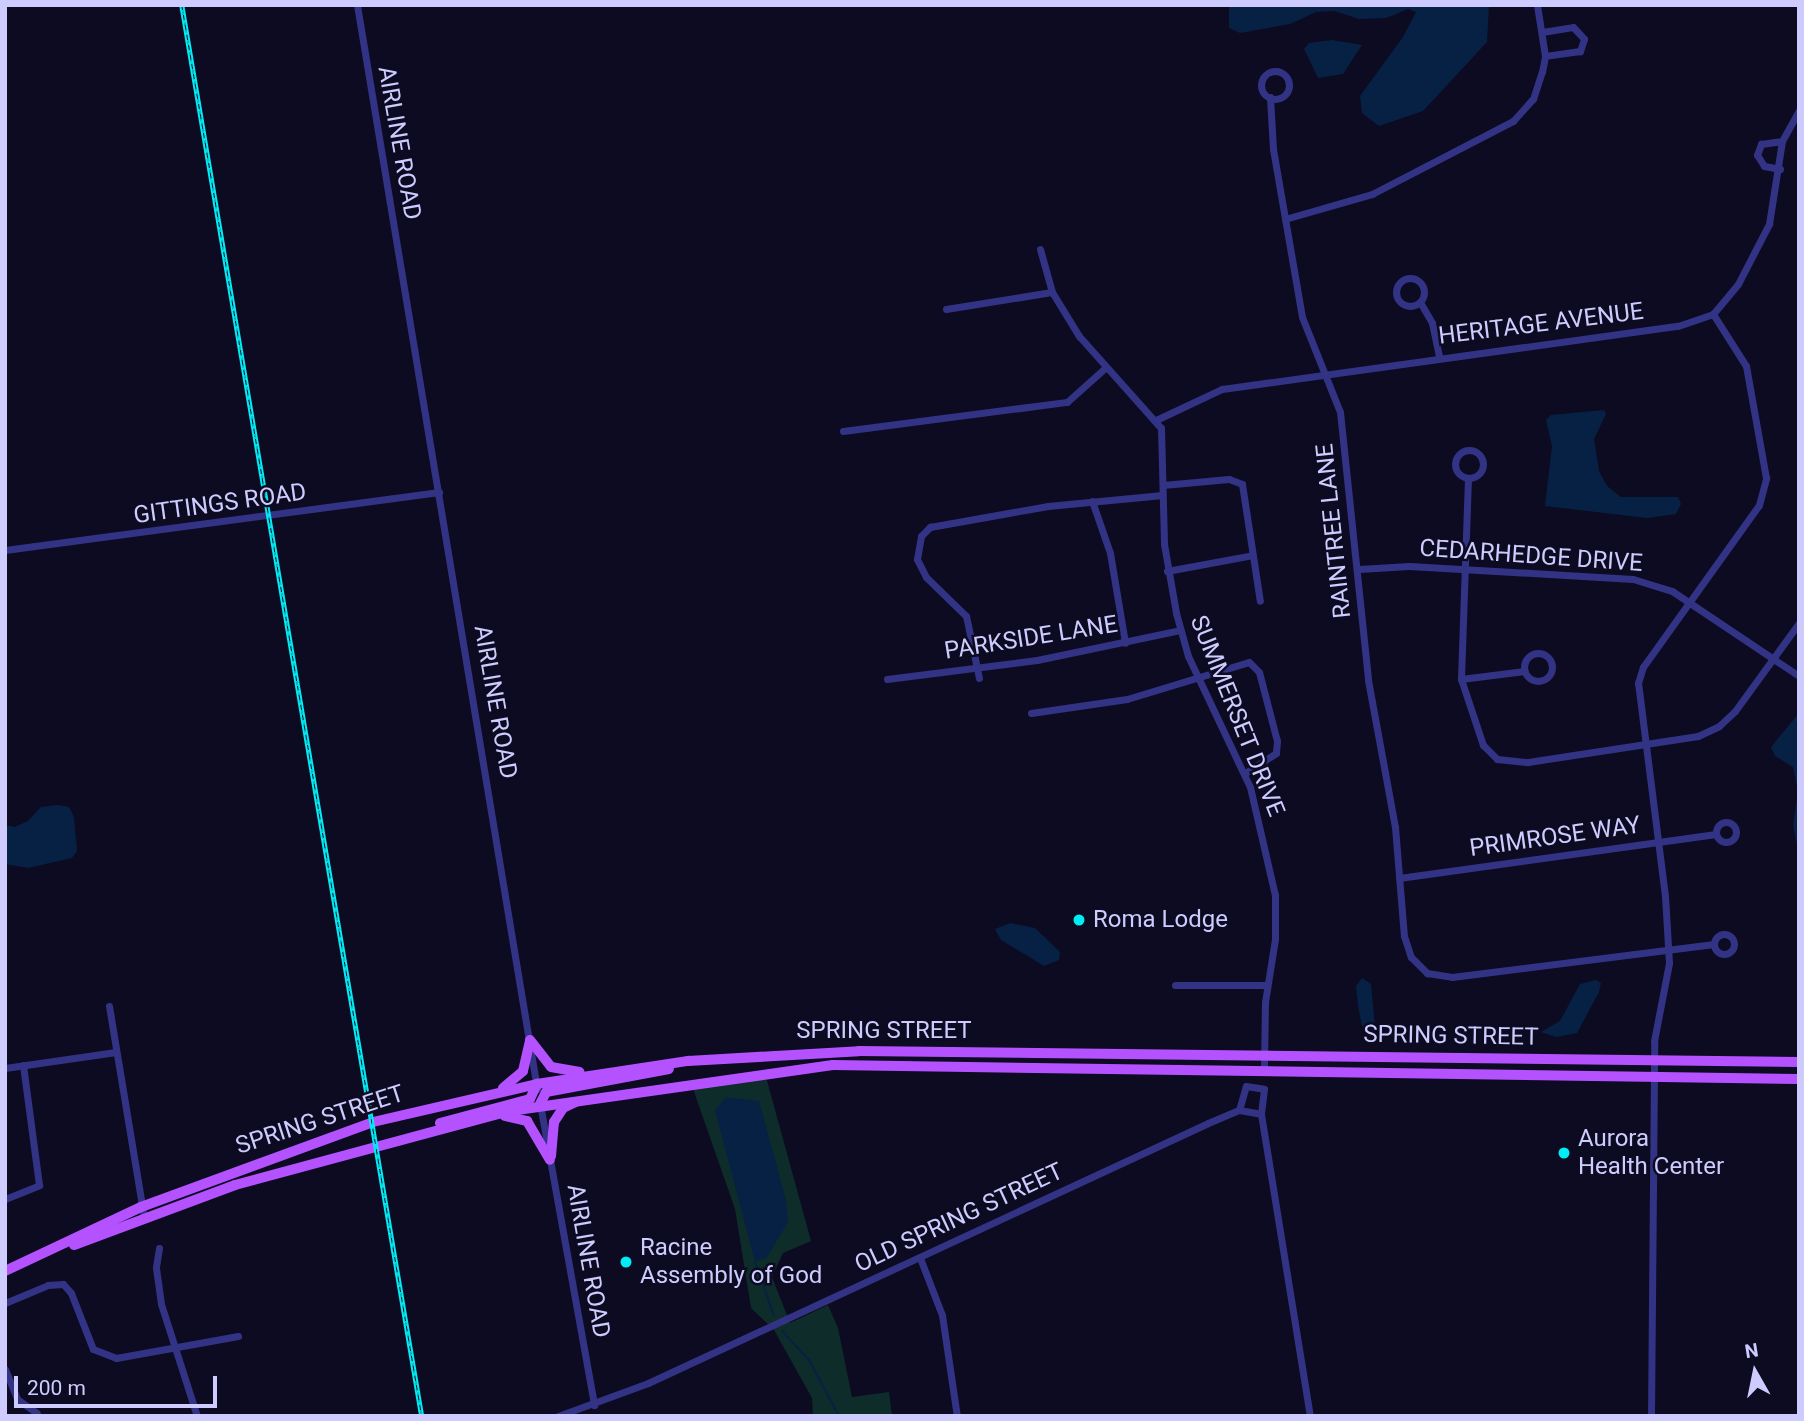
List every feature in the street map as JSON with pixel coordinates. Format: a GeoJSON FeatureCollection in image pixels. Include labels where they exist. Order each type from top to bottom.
{"type":"FeatureCollection","features":[{"type":"Feature","properties":{"kind":"main road"},"geometry":{"type":"LineString","coordinates":[[530,1040],[551,1068],[605,1072]]}},
{"type":"Feature","properties":{"kind":"main road"},"geometry":{"type":"LineString","coordinates":[[491,1093],[519,1077],[530,1040]]}},
{"type":"Feature","properties":{"kind":"main road","name":"SPRING STREET"},"geometry":{"type":"LineString","coordinates":[[5,1272],[141,1207],[336,1134],[491,1093],[605,1072],[713,1058],[859,1051],[1799,1062]]}},
{"type":"Feature","properties":{"kind":"main road"},"geometry":{"type":"LineString","coordinates":[[540,1104],[546,1092],[713,1058]]}},
{"type":"Feature","properties":{"kind":"main road"},"geometry":{"type":"LineString","coordinates":[[1760,1079],[1762,1061]]}},
{"type":"Feature","properties":{"kind":"main road","name":"SPRING STREET"},"geometry":{"type":"LineString","coordinates":[[5,1272],[235,1185],[414,1134],[540,1104],[833,1065],[1264,1068],[1799,1079]]}},
{"type":"Feature","properties":{"kind":"main road"},"geometry":{"type":"LineString","coordinates":[[414,1134],[457,1115],[530,1099],[537,1084]]}},
{"type":"Feature","properties":{"kind":"main road"},"geometry":{"type":"LineString","coordinates":[[550,1160],[558,1115],[589,1097]]}},
{"type":"Feature","properties":{"kind":"main road"},"geometry":{"type":"LineString","coordinates":[[477,1119],[515,1116],[527,1121],[550,1160]]}},
{"type":"Feature","properties":{"kind":"street","name":"AIRLINE ROAD"},"geometry":{"type":"LineString","coordinates":[[357,5],[540,1104],[594,1405]]}},
{"type":"Feature","properties":{"kind":"street"},"geometry":{"type":"LineString","coordinates":[[1285,219],[1372,194],[1513,121],[1533,99],[1545,56],[1537,5]]}},
{"type":"Feature","properties":{"kind":"street"},"geometry":{"type":"LineString","coordinates":[[1542,32],[1573,27],[1584,39],[1580,51],[1545,56]]}},
{"type":"Feature","properties":{"kind":"street","name":"RAINTREE LANE"},"geometry":{"type":"LineString","coordinates":[[1270,97],[1268,109],[1301,317],[1340,412],[1359,569],[1368,680],[1399,878],[1404,936],[1417,965],[1436,976],[1452,976],[1669,947]]}},
{"type":"Feature","properties":{"kind":"street"},"geometry":{"type":"LineString","coordinates":[[1651,1416],[1654,1059],[1669,947],[1645,745],[1640,674],[1688,601],[1759,505],[1766,478],[1746,366],[1713,314],[1738,284],[1769,224],[1780,169],[1782,141],[1799,110]]}},
{"type":"Feature","properties":{"kind":"street"},"geometry":{"type":"LineString","coordinates":[[1780,169],[1764,166],[1757,155],[1761,144],[1782,141]]}},
{"type":"Feature","properties":{"kind":"street"},"geometry":{"type":"LineString","coordinates":[[1040,249],[1052,292],[1079,336],[1156,419]]}},
{"type":"Feature","properties":{"kind":"street"},"geometry":{"type":"LineString","coordinates":[[946,309],[1052,292]]}},
{"type":"Feature","properties":{"kind":"street"},"geometry":{"type":"LineString","coordinates":[[1420,302],[1432,323],[1439,357]]}},
{"type":"Feature","properties":{"kind":"street","name":"HERITAGE AVENUE"},"geometry":{"type":"LineString","coordinates":[[1156,419],[1222,389],[1678,326],[1713,314]]}},
{"type":"Feature","properties":{"kind":"street"},"geometry":{"type":"LineString","coordinates":[[843,431],[1067,402],[1106,367]]}},
{"type":"Feature","properties":{"kind":"street","name":"SUMMERSET DRIVE"},"geometry":{"type":"LineString","coordinates":[[1156,419],[1164,449],[1162,495],[1167,571],[1180,630],[1199,681],[1244,774],[1256,806],[1275,895],[1275,939],[1266,985],[1264,1068]]}},
{"type":"Feature","properties":{"kind":"street"},"geometry":{"type":"LineString","coordinates":[[1468,478],[1468,569],[1461,679],[1481,740],[1493,757],[1517,763],[1698,736],[1719,726],[1735,711],[1769,659],[1799,622]]}},
{"type":"Feature","properties":{"kind":"street"},"geometry":{"type":"LineString","coordinates":[[1163,485],[1229,479],[1242,484],[1260,601]]}},
{"type":"Feature","properties":{"kind":"street","name":"GITTINGS ROAD"},"geometry":{"type":"LineString","coordinates":[[5,550],[439,492]]}},
{"type":"Feature","properties":{"kind":"street"},"geometry":{"type":"LineString","coordinates":[[979,678],[966,616],[920,569],[917,551],[922,536],[940,522],[1162,495]]}},
{"type":"Feature","properties":{"kind":"street"},"geometry":{"type":"LineString","coordinates":[[1092,502],[1110,553],[1125,643]]}},
{"type":"Feature","properties":{"kind":"street"},"geometry":{"type":"LineString","coordinates":[[1167,571],[1253,555]]}},
{"type":"Feature","properties":{"kind":"street","name":"CEDARHEDGE DRIVE"},"geometry":{"type":"LineString","coordinates":[[1359,569],[1468,569],[1633,579],[1672,590],[1769,659],[1799,676]]}},
{"type":"Feature","properties":{"kind":"street","name":"PARKSIDE LANE"},"geometry":{"type":"LineString","coordinates":[[887,679],[978,668],[1125,643],[1180,630]]}},
{"type":"Feature","properties":{"kind":"street"},"geometry":{"type":"LineString","coordinates":[[1031,713],[1127,699],[1199,681],[1249,662],[1256,667],[1276,752],[1244,774]]}},
{"type":"Feature","properties":{"kind":"street"},"geometry":{"type":"LineString","coordinates":[[1461,679],[1525,671]]}},
{"type":"Feature","properties":{"kind":"street","name":"PRIMROSE WAY"},"geometry":{"type":"LineString","coordinates":[[1399,878],[1716,834]]}},
{"type":"Feature","properties":{"kind":"street"},"geometry":{"type":"LineString","coordinates":[[1669,947],[1714,944]]}},
{"type":"Feature","properties":{"kind":"street"},"geometry":{"type":"LineString","coordinates":[[1175,985],[1266,985]]}},
{"type":"Feature","properties":{"kind":"street"},"geometry":{"type":"LineString","coordinates":[[109,1006],[144,1218]]}},
{"type":"Feature","properties":{"kind":"street"},"geometry":{"type":"LineString","coordinates":[[5,1068],[116,1052]]}},
{"type":"Feature","properties":{"kind":"street"},"geometry":{"type":"LineString","coordinates":[[5,1199],[39,1185],[23,1065]]}},
{"type":"Feature","properties":{"kind":"street"},"geometry":{"type":"LineString","coordinates":[[1261,1114],[1251,1109],[1239,1110],[1246,1087],[1255,1084],[1264,1089],[1261,1114],[1310,1416]]}},
{"type":"Feature","properties":{"kind":"street","name":"OLD SPRING STREET"},"geometry":{"type":"LineString","coordinates":[[558,1416],[594,1405],[782,1321],[1239,1110]]}},
{"type":"Feature","properties":{"kind":"street"},"geometry":{"type":"LineString","coordinates":[[159,1248],[156,1268],[173,1347],[197,1416]]}},
{"type":"Feature","properties":{"kind":"street"},"geometry":{"type":"LineString","coordinates":[[920,1258],[942,1315],[957,1416]]}},
{"type":"Feature","properties":{"kind":"street"},"geometry":{"type":"LineString","coordinates":[[5,1303],[48,1285],[63,1284],[71,1293],[93,1349],[103,1356],[116,1358],[238,1336]]}},
{"type":"Feature","properties":{"kind":"street"},"geometry":{"type":"LineString","coordinates":[[5,1369],[17,1399],[37,1413]]}},
{"type":"Feature","properties":{"kind":"green space"},"geometry":{"type":"Polygon","coordinates":[[[766,1077],[811,1241],[783,1253],[772,1277],[790,1323],[828,1305],[838,1328],[852,1397],[889,1392],[892,1416],[813,1416],[812,1398],[774,1330],[751,1308],[735,1209],[692,1086],[766,1077]]]}},
{"type":"Feature","properties":{"kind":"water"},"geometry":{"type":"Polygon","coordinates":[[[1229,5],[1489,5],[1487,42],[1423,111],[1379,126],[1362,113],[1360,96],[1403,37],[1416,12],[1408,9],[1386,18],[1359,19],[1335,11],[1316,12],[1290,24],[1240,33],[1229,28],[1229,5]]]}},
{"type":"Feature","properties":{"kind":"water"},"geometry":{"type":"Polygon","coordinates":[[[1332,40],[1362,45],[1343,74],[1318,78],[1304,49],[1309,43],[1332,40]]]}},
{"type":"Feature","properties":{"kind":"water"},"geometry":{"type":"Polygon","coordinates":[[[1604,410],[1606,414],[1594,439],[1599,471],[1607,486],[1621,497],[1678,497],[1681,504],[1676,514],[1647,518],[1545,506],[1552,446],[1546,420],[1551,415],[1604,410]]]}},
{"type":"Feature","properties":{"kind":"water"},"geometry":{"type":"Polygon","coordinates":[[[1799,713],[1799,854],[1793,825],[1798,792],[1793,767],[1775,756],[1771,747],[1799,713]]]}},
{"type":"Feature","properties":{"kind":"water"},"geometry":{"type":"Polygon","coordinates":[[[41,807],[69,807],[74,817],[77,851],[72,858],[28,868],[5,864],[5,825],[15,827],[28,821],[41,807]]]}},
{"type":"Feature","properties":{"kind":"water"},"geometry":{"type":"Polygon","coordinates":[[[1010,923],[1035,928],[1060,952],[1059,960],[1044,966],[1001,940],[995,929],[1010,923]]]}},
{"type":"Feature","properties":{"kind":"water"},"geometry":{"type":"Polygon","coordinates":[[[1362,978],[1371,984],[1375,1026],[1371,1031],[1362,1026],[1358,1006],[1356,986],[1362,978]]]}},
{"type":"Feature","properties":{"kind":"water"},"geometry":{"type":"Polygon","coordinates":[[[1596,980],[1601,983],[1599,992],[1577,1033],[1556,1037],[1541,1032],[1560,1021],[1580,984],[1596,980]]]}},
{"type":"Feature","properties":{"kind":"water"},"geometry":{"type":"Polygon","coordinates":[[[726,1097],[759,1101],[786,1200],[788,1222],[767,1257],[755,1262],[715,1110],[726,1097]]]}},
{"type":"Feature","properties":{"kind":"waterway"},"geometry":{"type":"LineString","coordinates":[[755,1262],[774,1316]]}},
{"type":"Feature","properties":{"kind":"waterway"},"geometry":{"type":"LineString","coordinates":[[782,1331],[809,1360],[839,1416]]}},
{"type":"Feature","properties":{"kind":"railway"},"geometry":{"type":"LineString","coordinates":[[182,5],[422,1416]]}},
{"type":"Feature","properties":{"kind":"place","name":"Roma Lodge"},"geometry":{"type":"Point","coordinates":[1079,920]}},
{"type":"Feature","properties":{"kind":"place","name":"Aurora Health Center"},"geometry":{"type":"Point","coordinates":[1564,1153]}},
{"type":"Feature","properties":{"kind":"place","name":"Racine Assembly of God"},"geometry":{"type":"Point","coordinates":[626,1262]}}]}
